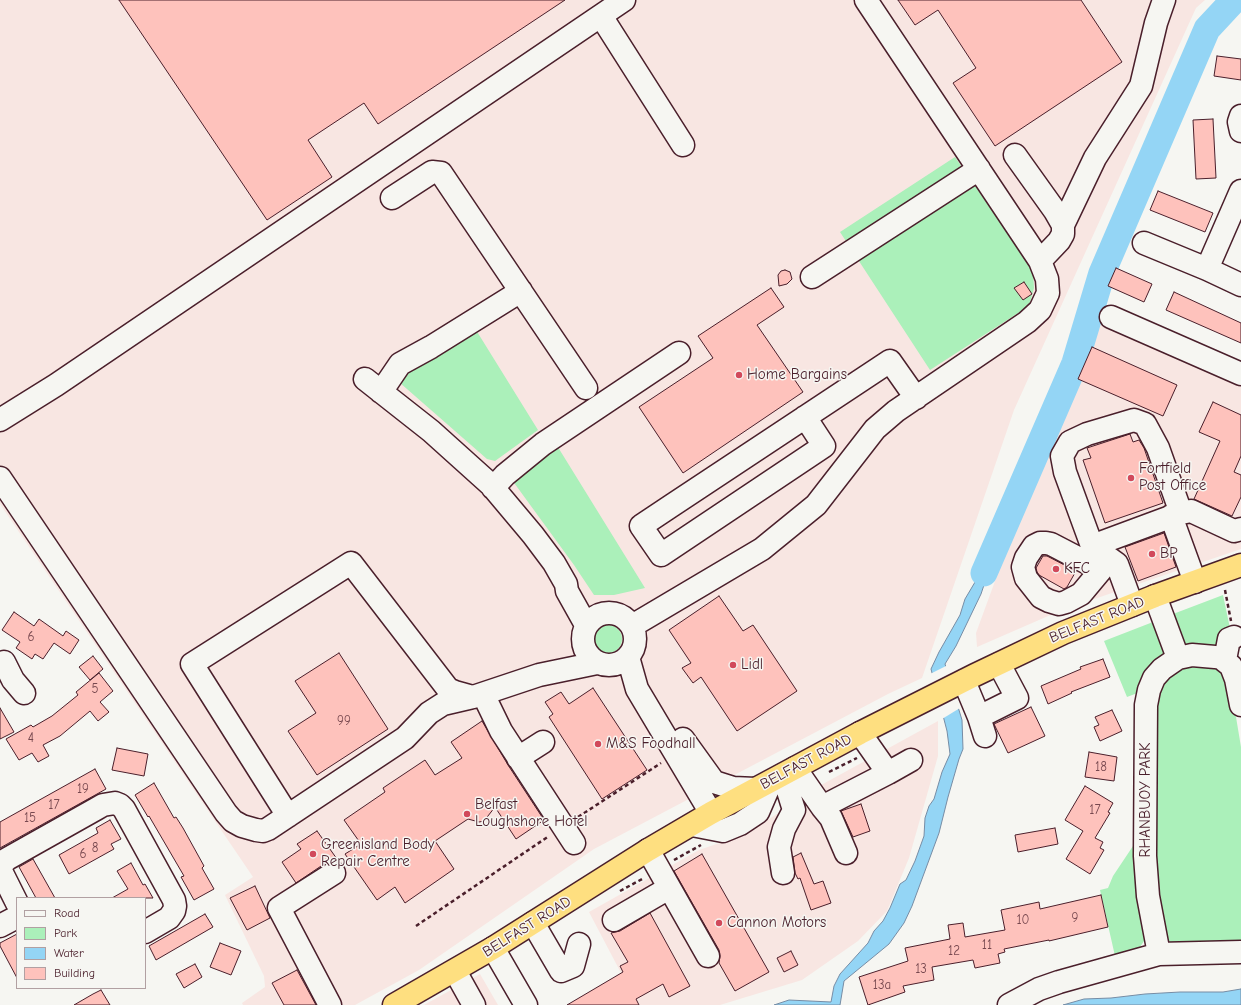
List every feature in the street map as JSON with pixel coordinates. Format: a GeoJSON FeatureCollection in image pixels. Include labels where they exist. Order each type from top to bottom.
{"type":"FeatureCollection","features":[{"type":"Feature","properties":{"kind":"highway","name":"BELFAST ROAD"},"geometry":{"type":"LineString","coordinates":[[400,1004],[692,824],[860,733],[924,701],[975,702],[999,664],[1063,633],[1155,596],[1231,569]]}},
{"type":"Feature","properties":{"kind":"street"},"geometry":{"type":"LineString","coordinates":[[0,420],[63,380],[624,0]]}},
{"type":"Feature","properties":{"kind":"street"},"geometry":{"type":"LineString","coordinates":[[632,626],[762,549],[816,505],[875,429],[896,411],[1028,322],[1040,310],[1048,293],[1047,279],[1040,261],[866,0]]}},
{"type":"Feature","properties":{"kind":"street"},"geometry":{"type":"LineString","coordinates":[[1040,261],[1059,241],[1063,234],[1063,225],[1095,158],[1141,86],[1156,23],[1164,0]]}},
{"type":"Feature","properties":{"kind":"street"},"geometry":{"type":"LineString","coordinates":[[601,16],[684,145]]}},
{"type":"Feature","properties":{"kind":"street"},"geometry":{"type":"LineString","coordinates":[[1241,116],[1239,122],[1241,131]]}},
{"type":"Feature","properties":{"kind":"street"},"geometry":{"type":"LineString","coordinates":[[1015,155],[1055,211],[1063,225]]}},
{"type":"Feature","properties":{"kind":"street"},"geometry":{"type":"LineString","coordinates":[[812,277],[979,169]]}},
{"type":"Feature","properties":{"kind":"street"},"geometry":{"type":"LineString","coordinates":[[392,198],[432,172],[441,173],[586,388]]}},
{"type":"Feature","properties":{"kind":"street"},"geometry":{"type":"LineString","coordinates":[[1207,269],[1241,191]]}},
{"type":"Feature","properties":{"kind":"street"},"geometry":{"type":"LineString","coordinates":[[1144,243],[1241,285]]}},
{"type":"Feature","properties":{"kind":"street"},"geometry":{"type":"LineString","coordinates":[[521,291],[431,347],[400,364],[373,386],[431,431],[493,488],[533,535],[554,563],[566,584],[567,591],[584,629],[582,642],[590,658],[613,661],[641,696],[711,813]]}},
{"type":"Feature","properties":{"kind":"street"},"geometry":{"type":"LineString","coordinates":[[1111,316],[1241,374]]}},
{"type":"Feature","properties":{"kind":"street"},"geometry":{"type":"LineString","coordinates":[[493,488],[504,475],[543,444],[679,353]]}},
{"type":"Feature","properties":{"kind":"street"},"geometry":{"type":"LineString","coordinates":[[805,417],[824,446],[661,555],[642,526],[805,417],[890,361],[916,398]]}},
{"type":"Feature","properties":{"kind":"street"},"geometry":{"type":"LineString","coordinates":[[1132,606],[1109,567],[1092,546],[1065,472],[1062,456],[1070,442],[1087,434],[1134,420],[1145,424],[1156,444],[1165,470],[1195,582]]}},
{"type":"Feature","properties":{"kind":"street"},"geometry":{"type":"LineString","coordinates":[[0,478],[233,821],[242,826],[262,830],[268,829],[405,738],[446,696],[478,695],[539,675],[613,661],[633,650],[635,634],[632,626],[626,619],[618,614],[590,604],[576,589],[566,584]]}},
{"type":"Feature","properties":{"kind":"street"},"geometry":{"type":"LineString","coordinates":[[1092,546],[1176,514],[1191,511],[1234,531],[1241,529]]}},
{"type":"Feature","properties":{"kind":"street"},"geometry":{"type":"LineString","coordinates":[[1040,543],[1051,544],[1074,557],[1109,567],[1081,594],[1066,602],[1058,604],[1049,602],[1041,597],[1028,581],[1024,571],[1024,563],[1034,546],[1040,543]]}},
{"type":"Feature","properties":{"kind":"street"},"geometry":{"type":"LineString","coordinates":[[288,816],[192,664],[351,563],[446,696]]}},
{"type":"Feature","properties":{"kind":"street"},"geometry":{"type":"LineString","coordinates":[[1155,596],[1178,658]]}},
{"type":"Feature","properties":{"kind":"street"},"geometry":{"type":"LineString","coordinates":[[539,675],[575,652],[584,629],[592,618],[600,613],[609,612]]}},
{"type":"Feature","properties":{"kind":"street"},"geometry":{"type":"LineString","coordinates":[[1234,637],[1229,639],[1224,660],[1231,666],[1234,672],[1241,705]]}},
{"type":"Feature","properties":{"kind":"street","name":"RHANBUOY PARK"},"geometry":{"type":"LineString","coordinates":[[1159,954],[1148,896],[1145,856],[1146,705],[1148,690],[1154,678],[1166,665],[1178,658],[1192,655],[1203,655],[1224,660]]}},
{"type":"Feature","properties":{"kind":"street"},"geometry":{"type":"LineString","coordinates":[[975,702],[1017,698],[999,664]]}},
{"type":"Feature","properties":{"kind":"street"},"geometry":{"type":"LineString","coordinates":[[478,695],[569,835]]}},
{"type":"Feature","properties":{"kind":"street"},"geometry":{"type":"LineString","coordinates":[[641,696],[662,710],[714,782],[733,788],[776,778],[822,807],[831,818],[846,854]]}},
{"type":"Feature","properties":{"kind":"street"},"geometry":{"type":"LineString","coordinates":[[860,733],[888,773]]}},
{"type":"Feature","properties":{"kind":"street"},"geometry":{"type":"LineString","coordinates":[[518,758],[543,742]]}},
{"type":"Feature","properties":{"kind":"street"},"geometry":{"type":"LineString","coordinates":[[822,807],[911,760]]}},
{"type":"Feature","properties":{"kind":"street"},"geometry":{"type":"LineString","coordinates":[[692,824],[723,830],[740,824],[758,812],[776,778]]}},
{"type":"Feature","properties":{"kind":"street"},"geometry":{"type":"LineString","coordinates":[[776,778],[794,810],[784,829],[779,847],[783,873]]}},
{"type":"Feature","properties":{"kind":"street"},"geometry":{"type":"LineString","coordinates":[[16,901],[1,869],[3,863],[7,859],[96,809],[104,805],[115,803],[124,809],[174,900],[175,909],[169,918],[146,931]]}},
{"type":"Feature","properties":{"kind":"street"},"geometry":{"type":"LineString","coordinates":[[648,850],[708,956]]}},
{"type":"Feature","properties":{"kind":"street"},"geometry":{"type":"LineString","coordinates":[[330,1005],[279,908],[334,873]]}},
{"type":"Feature","properties":{"kind":"street"},"geometry":{"type":"LineString","coordinates":[[614,920],[670,888]]}},
{"type":"Feature","properties":{"kind":"street"},"geometry":{"type":"LineString","coordinates":[[0,926],[16,918]]}},
{"type":"Feature","properties":{"kind":"street"},"geometry":{"type":"LineString","coordinates":[[533,923],[561,972],[572,966],[579,944]]}},
{"type":"Feature","properties":{"kind":"street"},"geometry":{"type":"LineString","coordinates":[[493,948],[526,1005]]}},
{"type":"Feature","properties":{"kind":"street"},"geometry":{"type":"LineString","coordinates":[[1009,1005],[1039,989],[1058,982],[1159,954],[1241,952]]}},
{"type":"Feature","properties":{"kind":"street"},"geometry":{"type":"LineString","coordinates":[[455,971],[474,1005]]}},
{"type":"Feature","properties":{"kind":"path"},"geometry":{"type":"LineString","coordinates":[[1231,569],[1234,637]]}},
{"type":"Feature","properties":{"kind":"path"},"geometry":{"type":"LineString","coordinates":[[416,926],[569,835],[676,753]]}},
{"type":"Feature","properties":{"kind":"shaded area"},"geometry":{"type":"Polygon","coordinates":[[[0,0],[1205,0],[1196,8],[1014,410],[922,678],[888,694],[594,849],[419,970],[355,1005],[243,1005],[242,1003],[265,987],[264,976],[225,895],[253,877],[0,504],[0,0]]]}},
{"type":"Feature","properties":{"kind":"shaded area"},"geometry":{"type":"Polygon","coordinates":[[[1094,317],[1241,384],[1241,549],[1062,610],[977,647],[976,633],[1094,317]]]}},
{"type":"Feature","properties":{"kind":"shaded area"},"geometry":{"type":"Polygon","coordinates":[[[938,721],[938,756],[909,858],[887,911],[858,941],[802,980],[720,1005],[639,1005],[589,912],[699,850],[746,834],[823,784],[938,721]]]}},
{"type":"Feature","properties":{"kind":"shaded area"},"geometry":{"type":"Polygon","coordinates":[[[480,974],[498,1005],[424,1005],[480,974]]]}},
{"type":"Feature","properties":{"kind":"green space"},"geometry":{"type":"Polygon","coordinates":[[[955,157],[1033,270],[1034,288],[1029,306],[930,370],[840,232],[955,157]]]}},
{"type":"Feature","properties":{"kind":"green space"},"geometry":{"type":"Polygon","coordinates":[[[476,330],[538,430],[495,461],[487,459],[399,382],[408,367],[476,330]]]}},
{"type":"Feature","properties":{"kind":"green space"},"geometry":{"type":"Polygon","coordinates":[[[556,444],[645,588],[614,595],[594,595],[512,480],[556,444]]]}},
{"type":"Feature","properties":{"kind":"green space"},"geometry":{"type":"Polygon","coordinates":[[[1223,595],[1231,633],[1222,646],[1185,647],[1173,614],[1223,595]]]}},
{"type":"Feature","properties":{"kind":"green space"},"geometry":{"type":"Polygon","coordinates":[[[1153,622],[1167,652],[1140,692],[1127,697],[1104,641],[1153,622]]]}},
{"type":"Feature","properties":{"kind":"green space"},"geometry":{"type":"Polygon","coordinates":[[[608,625],[614,626],[618,629],[621,633],[621,645],[618,649],[614,652],[608,653],[602,652],[598,649],[595,645],[594,639],[595,633],[598,629],[602,626],[608,625]]]}},
{"type":"Feature","properties":{"kind":"green space"},"geometry":{"type":"Polygon","coordinates":[[[1178,664],[1217,665],[1230,681],[1241,747],[1241,944],[1177,946],[1169,941],[1164,933],[1155,891],[1153,700],[1161,678],[1178,664]]]}},
{"type":"Feature","properties":{"kind":"green space"},"geometry":{"type":"Polygon","coordinates":[[[1133,846],[1136,878],[1145,936],[1140,947],[1135,951],[1115,956],[1100,890],[1108,888],[1113,876],[1133,846]]]}},
{"type":"Feature","properties":{"kind":"water"},"geometry":{"type":"Polygon","coordinates":[[[981,572],[988,573],[981,594],[956,646],[945,664],[962,720],[963,749],[948,797],[939,833],[912,906],[904,923],[889,944],[844,981],[840,1005],[774,1005],[789,1000],[831,1002],[834,986],[840,974],[868,943],[874,931],[883,921],[900,884],[906,880],[924,836],[925,818],[929,806],[934,799],[942,772],[950,754],[947,731],[931,669],[960,615],[965,599],[981,572]]]}},
{"type":"Feature","properties":{"kind":"water"},"geometry":{"type":"Polygon","coordinates":[[[1241,989],[1241,1005],[1063,1005],[1084,999],[1180,992],[1223,992],[1241,989]]]}},
{"type":"Feature","properties":{"kind":"pier"},"geometry":{"type":"Polygon","coordinates":[[[948,665],[960,708],[942,719],[930,674],[948,665]]]}},
{"type":"Feature","properties":{"kind":"building"},"geometry":{"type":"Polygon","coordinates":[[[119,0],[565,0],[378,124],[364,103],[308,140],[332,177],[267,220],[119,0]]]}},
{"type":"Feature","properties":{"kind":"building"},"geometry":{"type":"Polygon","coordinates":[[[898,0],[1081,0],[1122,62],[995,146],[953,83],[976,68],[938,10],[915,25],[898,0]]]}},
{"type":"Feature","properties":{"kind":"building"},"geometry":{"type":"Polygon","coordinates":[[[1217,56],[1241,59],[1241,80],[1214,76],[1217,56]]]}},
{"type":"Feature","properties":{"kind":"building"},"geometry":{"type":"Polygon","coordinates":[[[1213,119],[1216,178],[1196,179],[1193,120],[1213,119]]]}},
{"type":"Feature","properties":{"kind":"building"},"geometry":{"type":"Polygon","coordinates":[[[1158,191],[1213,213],[1205,232],[1150,210],[1158,191]]]}},
{"type":"Feature","properties":{"kind":"building"},"geometry":{"type":"Polygon","coordinates":[[[1116,268],[1152,284],[1144,302],[1108,286],[1116,268]]]}},
{"type":"Feature","properties":{"kind":"building"},"geometry":{"type":"Polygon","coordinates":[[[785,270],[790,272],[792,279],[787,284],[779,286],[778,275],[781,271],[785,270]]]}},
{"type":"Feature","properties":{"kind":"building"},"geometry":{"type":"Polygon","coordinates":[[[1024,282],[1032,294],[1023,300],[1014,288],[1024,282]]]}},
{"type":"Feature","properties":{"kind":"building","name":"Home Bargains"},"geometry":{"type":"Polygon","coordinates":[[[771,288],[784,307],[757,325],[803,392],[683,473],[639,407],[713,358],[698,336],[771,288]]]}},
{"type":"Feature","properties":{"kind":"building"},"geometry":{"type":"Polygon","coordinates":[[[1174,292],[1241,323],[1241,343],[1166,310],[1174,292]]]}},
{"type":"Feature","properties":{"kind":"building"},"geometry":{"type":"Polygon","coordinates":[[[1092,347],[1177,385],[1163,416],[1078,379],[1092,347]]]}},
{"type":"Feature","properties":{"kind":"building"},"geometry":{"type":"Polygon","coordinates":[[[1213,402],[1241,415],[1241,456],[1234,472],[1241,475],[1241,497],[1232,516],[1194,499],[1220,441],[1199,432],[1213,402]]]}},
{"type":"Feature","properties":{"kind":"building"},"geometry":{"type":"Polygon","coordinates":[[[1130,434],[1133,442],[1139,440],[1144,448],[1163,503],[1105,523],[1083,460],[1091,458],[1087,448],[1130,434]]]}},
{"type":"Feature","properties":{"kind":"building","name":"BP"},"geometry":{"type":"Polygon","coordinates":[[[1164,533],[1176,567],[1138,581],[1125,547],[1164,533]]]}},
{"type":"Feature","properties":{"kind":"building","name":"KFC"},"geometry":{"type":"Polygon","coordinates":[[[1043,556],[1047,556],[1076,571],[1067,587],[1064,589],[1039,575],[1036,568],[1043,556]]]}},
{"type":"Feature","properties":{"kind":"building","name":"Lidl"},"geometry":{"type":"Polygon","coordinates":[[[719,596],[743,631],[753,625],[797,691],[737,731],[701,677],[693,683],[682,668],[691,663],[669,630],[719,596]]]}},
{"type":"Feature","properties":{"kind":"building"},"geometry":{"type":"Polygon","coordinates":[[[14,612],[34,626],[39,619],[63,636],[66,631],[79,640],[70,654],[54,643],[43,659],[35,654],[32,659],[16,648],[20,642],[2,630],[14,612]]]}},
{"type":"Feature","properties":{"kind":"building"},"geometry":{"type":"Polygon","coordinates":[[[339,653],[388,729],[317,775],[288,731],[316,713],[295,681],[339,653]]]}},
{"type":"Feature","properties":{"kind":"building"},"geometry":{"type":"Polygon","coordinates":[[[93,656],[103,669],[90,680],[79,667],[93,656]]]}},
{"type":"Feature","properties":{"kind":"building"},"geometry":{"type":"Polygon","coordinates":[[[1103,659],[1110,677],[1071,692],[1072,693],[1048,704],[1041,686],[1081,669],[1080,667],[1103,659]]]}},
{"type":"Feature","properties":{"kind":"building"},"geometry":{"type":"Polygon","coordinates":[[[99,673],[113,691],[100,702],[109,712],[98,721],[90,711],[60,736],[43,745],[49,756],[38,762],[32,753],[19,760],[6,739],[31,725],[33,727],[52,716],[78,695],[76,692],[99,673]]]}},
{"type":"Feature","properties":{"kind":"building","name":"M&S Foodhall"},"geometry":{"type":"Polygon","coordinates":[[[593,688],[647,770],[602,799],[549,717],[553,714],[545,702],[561,692],[569,704],[593,688]]]}},
{"type":"Feature","properties":{"kind":"building"},"geometry":{"type":"Polygon","coordinates":[[[1031,707],[1045,736],[1008,753],[994,724],[1031,707]]]}},
{"type":"Feature","properties":{"kind":"building"},"geometry":{"type":"Polygon","coordinates":[[[0,708],[14,732],[0,739],[0,708]]]}},
{"type":"Feature","properties":{"kind":"building"},"geometry":{"type":"Polygon","coordinates":[[[1112,710],[1122,731],[1100,741],[1094,727],[1099,725],[1095,717],[1112,710]]]}},
{"type":"Feature","properties":{"kind":"building"},"geometry":{"type":"Polygon","coordinates":[[[482,721],[508,765],[544,820],[516,839],[495,807],[484,821],[479,822],[468,819],[435,841],[454,869],[405,903],[395,887],[377,900],[345,854],[361,844],[344,820],[385,792],[383,788],[425,760],[435,775],[462,758],[451,742],[482,721]]]}},
{"type":"Feature","properties":{"kind":"building"},"geometry":{"type":"Polygon","coordinates":[[[117,748],[148,754],[144,776],[112,770],[117,748]]]}},
{"type":"Feature","properties":{"kind":"building"},"geometry":{"type":"Polygon","coordinates":[[[1089,752],[1117,757],[1114,781],[1085,777],[1089,752]]]}},
{"type":"Feature","properties":{"kind":"building"},"geometry":{"type":"Polygon","coordinates":[[[95,769],[106,789],[0,848],[0,822],[95,769]]]}},
{"type":"Feature","properties":{"kind":"building"},"geometry":{"type":"Polygon","coordinates":[[[154,783],[174,818],[176,817],[183,828],[204,866],[202,868],[214,889],[194,900],[181,877],[184,876],[135,795],[154,783]]]}},
{"type":"Feature","properties":{"kind":"building"},"geometry":{"type":"Polygon","coordinates":[[[1085,786],[1113,803],[1108,812],[1110,813],[1095,838],[1103,842],[1100,848],[1104,850],[1090,874],[1066,859],[1083,831],[1065,820],[1085,786]]]}},
{"type":"Feature","properties":{"kind":"building"},"geometry":{"type":"Polygon","coordinates":[[[861,804],[870,831],[853,837],[841,811],[861,804]]]}},
{"type":"Feature","properties":{"kind":"building"},"geometry":{"type":"Polygon","coordinates":[[[110,820],[121,839],[111,844],[114,849],[69,874],[59,855],[98,833],[96,828],[110,820]]]}},
{"type":"Feature","properties":{"kind":"building"},"geometry":{"type":"Polygon","coordinates":[[[1055,828],[1058,844],[1018,852],[1015,835],[1055,828]]]}},
{"type":"Feature","properties":{"kind":"building","name":"Greenisland Body Repair Centre"},"geometry":{"type":"Polygon","coordinates":[[[317,831],[337,859],[327,862],[296,883],[282,862],[301,849],[297,844],[317,831]]]}},
{"type":"Feature","properties":{"kind":"building"},"geometry":{"type":"Polygon","coordinates":[[[801,853],[814,884],[823,881],[831,903],[811,910],[800,878],[798,879],[795,873],[793,857],[801,853]]]}},
{"type":"Feature","properties":{"kind":"building","name":"Cannon Motors"},"geometry":{"type":"Polygon","coordinates":[[[702,854],[769,972],[735,991],[719,963],[719,950],[674,871],[702,854]]]}},
{"type":"Feature","properties":{"kind":"building"},"geometry":{"type":"Polygon","coordinates":[[[33,859],[54,897],[35,897],[19,867],[33,859]]]}},
{"type":"Feature","properties":{"kind":"building"},"geometry":{"type":"Polygon","coordinates":[[[131,863],[143,885],[145,884],[153,898],[114,897],[128,889],[117,871],[131,863]]]}},
{"type":"Feature","properties":{"kind":"building"},"geometry":{"type":"Polygon","coordinates":[[[255,886],[270,918],[247,930],[230,898],[255,886]]]}},
{"type":"Feature","properties":{"kind":"building"},"geometry":{"type":"Polygon","coordinates":[[[1101,895],[1108,927],[1049,941],[1004,949],[1005,952],[998,954],[1000,963],[975,968],[973,960],[932,967],[934,980],[903,986],[905,992],[868,1005],[859,977],[908,961],[905,948],[950,939],[948,925],[963,923],[965,937],[1005,930],[1001,910],[1039,902],[1040,909],[1101,895]]]}},
{"type":"Feature","properties":{"kind":"building"},"geometry":{"type":"Polygon","coordinates":[[[650,913],[690,986],[669,997],[663,984],[636,999],[639,1005],[567,1005],[623,972],[620,966],[628,962],[611,933],[620,931],[650,913]]]}},
{"type":"Feature","properties":{"kind":"building"},"geometry":{"type":"Polygon","coordinates":[[[205,914],[213,927],[156,960],[149,946],[205,914]]]}},
{"type":"Feature","properties":{"kind":"building"},"geometry":{"type":"Polygon","coordinates":[[[16,935],[16,976],[0,946],[0,943],[16,935]]]}},
{"type":"Feature","properties":{"kind":"building"},"geometry":{"type":"Polygon","coordinates":[[[220,943],[241,951],[231,975],[210,967],[220,943]]]}},
{"type":"Feature","properties":{"kind":"building"},"geometry":{"type":"Polygon","coordinates":[[[791,951],[798,965],[784,972],[777,958],[791,951]]]}},
{"type":"Feature","properties":{"kind":"building"},"geometry":{"type":"Polygon","coordinates":[[[195,964],[202,977],[184,988],[176,974],[195,964]]]}},
{"type":"Feature","properties":{"kind":"building"},"geometry":{"type":"Polygon","coordinates":[[[297,970],[316,1005],[284,1005],[272,983],[297,970]]]}},
{"type":"Feature","properties":{"kind":"building"},"geometry":{"type":"Polygon","coordinates":[[[101,990],[110,1005],[74,1005],[93,994],[101,990]]]}},
{"type":"Feature","properties":{"kind":"waterway"},"geometry":{"type":"LineString","coordinates":[[984,573],[1075,363],[1102,273],[1207,29],[1234,0]]}},
{"type":"Feature","properties":{"kind":"place","name":"Home Bargains"},"geometry":{"type":"Point","coordinates":[739,375]}},
{"type":"Feature","properties":{"kind":"place","name":"Fortfield Post Office"},"geometry":{"type":"Point","coordinates":[1131,478]}},
{"type":"Feature","properties":{"kind":"place","name":"BP"},"geometry":{"type":"Point","coordinates":[1152,554]}},
{"type":"Feature","properties":{"kind":"place","name":"KFC"},"geometry":{"type":"Point","coordinates":[1056,569]}},
{"type":"Feature","properties":{"kind":"place","name":"Lidl"},"geometry":{"type":"Point","coordinates":[733,665]}},
{"type":"Feature","properties":{"kind":"place","name":"M&S Foodhall"},"geometry":{"type":"Point","coordinates":[598,744]}},
{"type":"Feature","properties":{"kind":"place","name":"Belfast Loughshore Hotel"},"geometry":{"type":"Point","coordinates":[467,814]}},
{"type":"Feature","properties":{"kind":"place","name":"Greenisland Body Repair Centre"},"geometry":{"type":"Point","coordinates":[313,854]}},
{"type":"Feature","properties":{"kind":"place","name":"Cannon Motors"},"geometry":{"type":"Point","coordinates":[719,923]}}]}
